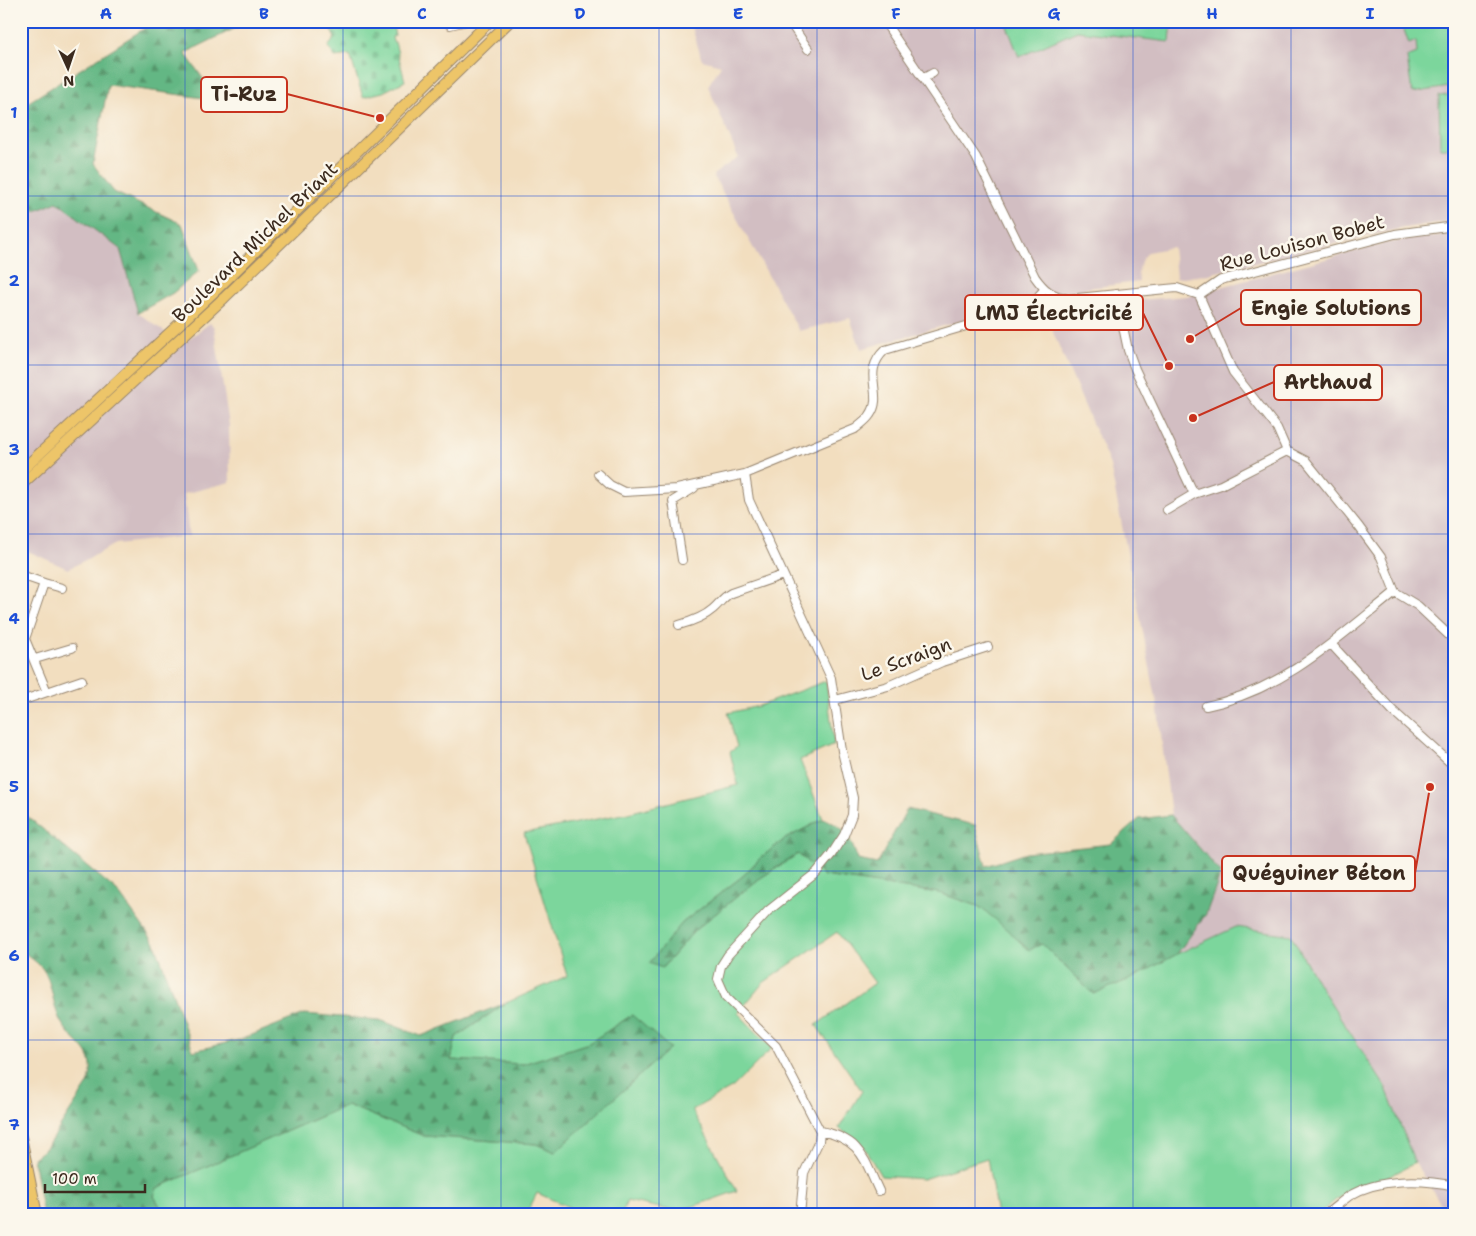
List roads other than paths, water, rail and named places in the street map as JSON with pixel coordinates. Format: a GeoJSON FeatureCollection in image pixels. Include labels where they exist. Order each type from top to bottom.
{"type":"FeatureCollection","features":[{"type":"Feature","properties":{"kind":"main road","name":"Boulevard Michel Briant"},"geometry":{"type":"LineString","coordinates":[[21,471],[65,437],[224,298],[510,21]]}},
{"type":"Feature","properties":{"kind":"main road","name":"Boulevard Michel Briant"},"geometry":{"type":"LineString","coordinates":[[21,485],[65,437],[489,22]]}},
{"type":"Feature","properties":{"kind":"main road"},"geometry":{"type":"LineString","coordinates":[[21,1137],[37,1215]]}},
{"type":"Feature","properties":{"kind":"street"},"geometry":{"type":"LineString","coordinates":[[446,21],[450,25],[466,21]]}},
{"type":"Feature","properties":{"kind":"street"},"geometry":{"type":"LineString","coordinates":[[789,21],[808,50]]}},
{"type":"Feature","properties":{"kind":"street"},"geometry":{"type":"LineString","coordinates":[[884,21],[976,157],[996,194],[1035,277],[1044,290],[1052,296],[1068,298],[1177,288],[1199,295],[1233,372],[1277,428],[1287,451],[1306,461],[1359,527],[1381,557],[1395,592],[1418,606],[1455,641]]}},
{"type":"Feature","properties":{"kind":"street"},"geometry":{"type":"LineString","coordinates":[[924,78],[933,73]]}},
{"type":"Feature","properties":{"kind":"street","name":"Rue Louison Bobet"},"geometry":{"type":"LineString","coordinates":[[1199,295],[1221,280],[1395,234],[1455,226]]}},
{"type":"Feature","properties":{"kind":"street"},"geometry":{"type":"LineString","coordinates":[[598,474],[610,485],[624,492],[678,489],[745,474],[855,428],[870,416],[875,402],[873,369],[876,358],[886,350],[1010,313],[1032,304],[1044,290]]}},
{"type":"Feature","properties":{"kind":"street"},"geometry":{"type":"LineString","coordinates":[[1116,294],[1128,350],[1135,369],[1194,494]]}},
{"type":"Feature","properties":{"kind":"street"},"geometry":{"type":"LineString","coordinates":[[1167,510],[1194,494],[1221,485],[1287,451]]}},
{"type":"Feature","properties":{"kind":"street"},"geometry":{"type":"LineString","coordinates":[[745,474],[749,500],[831,678],[836,700],[842,751],[853,798],[852,815],[844,835],[816,873],[768,911],[728,954],[721,966],[718,980],[726,997],[776,1046],[820,1131],[819,1141],[804,1173],[800,1215]]}},
{"type":"Feature","properties":{"kind":"street"},"geometry":{"type":"LineString","coordinates":[[682,560],[673,501],[699,484]]}},
{"type":"Feature","properties":{"kind":"street"},"geometry":{"type":"LineString","coordinates":[[21,575],[62,588]]}},
{"type":"Feature","properties":{"kind":"street"},"geometry":{"type":"LineString","coordinates":[[679,625],[693,621],[713,610],[731,592],[783,575]]}},
{"type":"Feature","properties":{"kind":"street"},"geometry":{"type":"LineString","coordinates":[[44,583],[25,639],[35,659],[47,692]]}},
{"type":"Feature","properties":{"kind":"street"},"geometry":{"type":"LineString","coordinates":[[1206,706],[1246,694],[1269,684],[1332,645],[1395,592]]}},
{"type":"Feature","properties":{"kind":"street"},"geometry":{"type":"LineString","coordinates":[[1332,645],[1392,710],[1455,767]]}},
{"type":"Feature","properties":{"kind":"street","name":"Le Scraign"},"geometry":{"type":"LineString","coordinates":[[836,700],[888,686],[942,662],[988,647]]}},
{"type":"Feature","properties":{"kind":"street"},"geometry":{"type":"LineString","coordinates":[[35,659],[72,648]]}},
{"type":"Feature","properties":{"kind":"street"},"geometry":{"type":"LineString","coordinates":[[21,702],[82,680]]}},
{"type":"Feature","properties":{"kind":"street"},"geometry":{"type":"LineString","coordinates":[[820,1131],[837,1134],[860,1150],[878,1191]]}},
{"type":"Feature","properties":{"kind":"street"},"geometry":{"type":"LineString","coordinates":[[1325,1215],[1350,1196],[1370,1187],[1397,1182],[1455,1186]]}},
{"type":"Feature","properties":{"kind":"place","name":"Ti-Ruz"},"geometry":{"type":"Point","coordinates":[380,118]}},
{"type":"Feature","properties":{"kind":"place","name":"Engie Solutions"},"geometry":{"type":"Point","coordinates":[1190,339]}},
{"type":"Feature","properties":{"kind":"place","name":"LMJ Électricité"},"geometry":{"type":"Point","coordinates":[1169,366]}},
{"type":"Feature","properties":{"kind":"place","name":"Arthaud"},"geometry":{"type":"Point","coordinates":[1193,418]}},
{"type":"Feature","properties":{"kind":"place","name":"Quéguiner Béton"},"geometry":{"type":"Point","coordinates":[1430,787]}}]}
